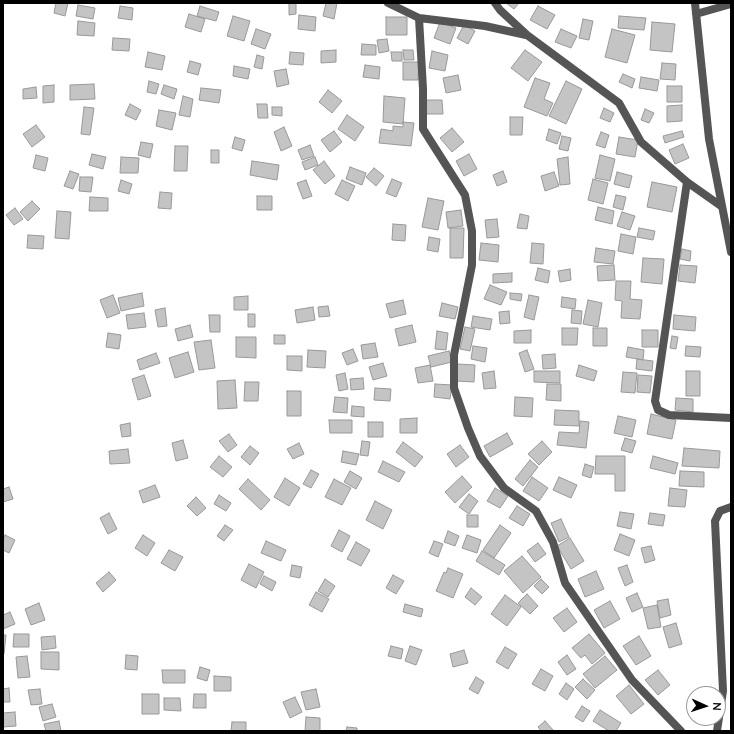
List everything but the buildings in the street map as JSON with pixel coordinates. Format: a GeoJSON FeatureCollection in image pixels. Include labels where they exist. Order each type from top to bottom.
{"type":"FeatureCollection","features":[{"type":"Feature","properties":{"kind":"street"},"geometry":{"type":"LineString","coordinates":[[388,3],[420,18],[485,26],[526,35]]}},
{"type":"Feature","properties":{"kind":"street"},"geometry":{"type":"LineString","coordinates":[[495,3],[500,10],[526,35],[619,103],[641,142],[688,182],[721,206]]}},
{"type":"Feature","properties":{"kind":"street"},"geometry":{"type":"LineString","coordinates":[[695,3],[709,139],[731,252]]}},
{"type":"Feature","properties":{"kind":"street"},"geometry":{"type":"LineString","coordinates":[[696,14],[731,4]]}},
{"type":"Feature","properties":{"kind":"street"},"geometry":{"type":"LineString","coordinates":[[420,18],[423,129],[465,195],[472,231],[472,265],[454,356],[454,388],[468,428],[480,456],[504,488],[536,511],[553,542],[565,583],[632,680],[681,731]]}},
{"type":"Feature","properties":{"kind":"street"},"geometry":{"type":"LineString","coordinates":[[688,182],[655,401],[658,410],[669,415],[731,418]]}},
{"type":"Feature","properties":{"kind":"street"},"geometry":{"type":"LineString","coordinates":[[717,731],[723,691],[715,520],[720,511],[731,507]]}}]}
